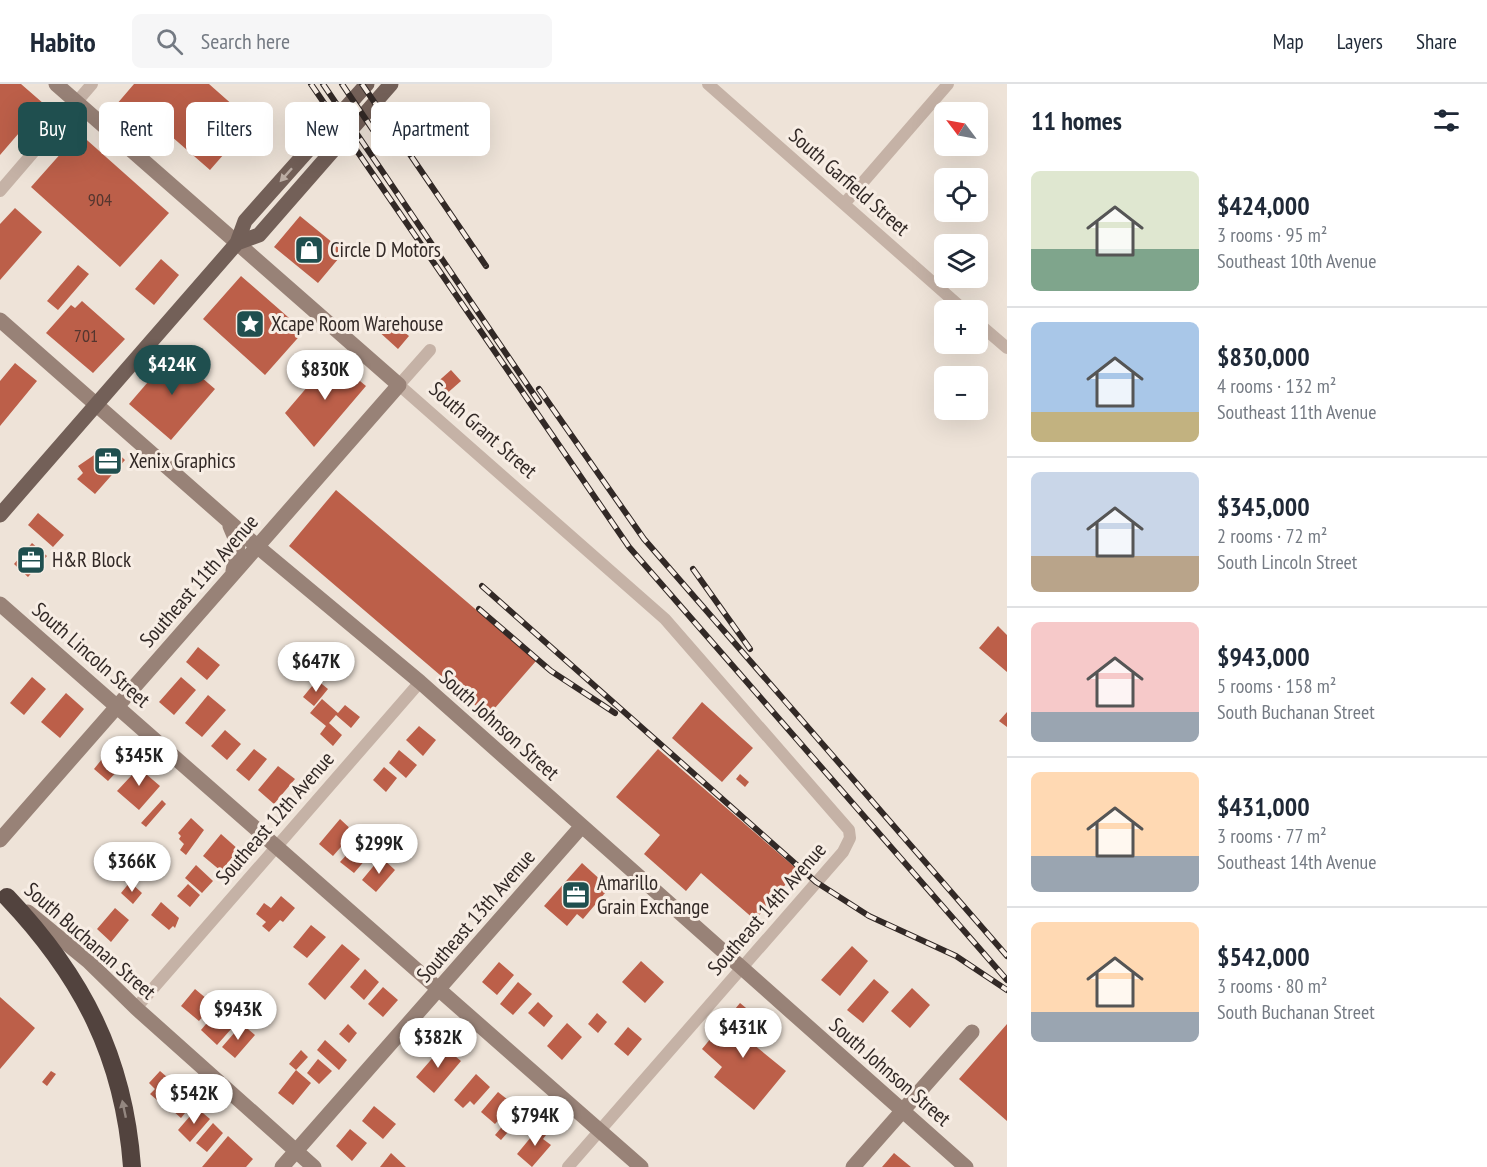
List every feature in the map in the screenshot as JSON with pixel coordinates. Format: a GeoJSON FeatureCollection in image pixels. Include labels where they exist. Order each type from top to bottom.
{"type":"FeatureCollection","features":[{"type":"Feature","properties":{"kind":"highway"},"geometry":{"type":"LineString","coordinates":[[4,894],[63,962],[98,1025],[118,1083],[128,1125],[132,1167]]}},
{"type":"Feature","properties":{"kind":"main road","name":"South Grant Street"},"geometry":{"type":"LineString","coordinates":[[56,84],[76,102]]}},
{"type":"Feature","properties":{"kind":"main road"},"geometry":{"type":"LineString","coordinates":[[0,515],[237,243],[245,221],[367,84]]}},
{"type":"Feature","properties":{"kind":"main road"},"geometry":{"type":"LineString","coordinates":[[237,243],[259,235],[391,84]]}},
{"type":"Feature","properties":{"kind":"main road","name":"South Grant Street"},"geometry":{"type":"LineString","coordinates":[[87,112],[399,385]]}},
{"type":"Feature","properties":{"kind":"main road","name":"South Johnson Street"},"geometry":{"type":"LineString","coordinates":[[0,320],[258,547],[420,682],[966,1167]]}},
{"type":"Feature","properties":{"kind":"main road","name":"Southeast 11th Avenue"},"geometry":{"type":"LineString","coordinates":[[0,840],[399,385]]}},
{"type":"Feature","properties":{"kind":"main road"},"geometry":{"type":"LineString","coordinates":[[220,589],[235,567],[238,545],[236,536],[221,514]]}},
{"type":"Feature","properties":{"kind":"main road","name":"South Lincoln Street"},"geometry":{"type":"LineString","coordinates":[[0,604],[641,1167]]}},
{"type":"Feature","properties":{"kind":"main road","name":"Southeast 13th Avenue"},"geometry":{"type":"LineString","coordinates":[[282,1167],[581,827]]}},
{"type":"Feature","properties":{"kind":"main road","name":"South Buchanan Street"},"geometry":{"type":"LineString","coordinates":[[4,894],[81,954],[136,1008],[314,1167]]}},
{"type":"Feature","properties":{"kind":"main road"},"geometry":{"type":"LineString","coordinates":[[853,1167],[972,1032]]}},
{"type":"Feature","properties":{"kind":"street"},"geometry":{"type":"LineString","coordinates":[[76,102],[92,84]]}},
{"type":"Feature","properties":{"kind":"street","name":"South Garfield Street"},"geometry":{"type":"LineString","coordinates":[[708,84],[953,300]]}},
{"type":"Feature","properties":{"kind":"street"},"geometry":{"type":"LineString","coordinates":[[844,204],[948,84]]}},
{"type":"Feature","properties":{"kind":"street"},"geometry":{"type":"LineString","coordinates":[[0,191],[30,156]]}},
{"type":"Feature","properties":{"kind":"street"},"geometry":{"type":"LineString","coordinates":[[988,331],[1006,345]]}},
{"type":"Feature","properties":{"kind":"street","name":"Southeast 11th Avenue"},"geometry":{"type":"LineString","coordinates":[[399,385],[430,350]]}},
{"type":"Feature","properties":{"kind":"street","name":"South Grant Street"},"geometry":{"type":"LineString","coordinates":[[399,385],[664,619],[845,823],[850,838]]}},
{"type":"Feature","properties":{"kind":"street","name":"Southeast 12th Avenue"},"geometry":{"type":"LineString","coordinates":[[136,1008],[420,682]]}},
{"type":"Feature","properties":{"kind":"street","name":"Southeast 14th Avenue"},"geometry":{"type":"LineString","coordinates":[[568,1167],[843,852],[850,838]]}},
{"type":"Feature","properties":{"kind":"building"},"geometry":{"type":"Polygon","coordinates":[[[0,84],[21,84],[42,102],[18,102],[18,134],[0,155],[0,84]]]}},
{"type":"Feature","properties":{"kind":"building"},"geometry":{"type":"Polygon","coordinates":[[[134,84],[209,84],[229,102],[186,102],[186,149],[174,139],[174,102],[119,102],[134,84]]]}},
{"type":"Feature","properties":{"kind":"building"},"geometry":{"type":"Polygon","coordinates":[[[87,140],[99,151],[99,156],[105,156],[169,213],[120,267],[31,187],[59,156],[87,156],[87,140]]]}},
{"type":"Feature","properties":{"kind":"building"},"geometry":{"type":"Polygon","coordinates":[[[194,156],[222,156],[210,170],[194,156]]]}},
{"type":"Feature","properties":{"kind":"building"},"geometry":{"type":"Polygon","coordinates":[[[15,208],[42,232],[0,280],[0,224],[15,208]]]}},
{"type":"Feature","properties":{"kind":"building"},"geometry":{"type":"Polygon","coordinates":[[[300,216],[344,252],[318,283],[274,247],[300,216]]]}},
{"type":"Feature","properties":{"kind":"building"},"geometry":{"type":"Polygon","coordinates":[[[161,259],[179,275],[154,305],[135,289],[161,259]]]}},
{"type":"Feature","properties":{"kind":"building"},"geometry":{"type":"Polygon","coordinates":[[[78,265],[89,274],[58,310],[47,301],[78,265]]]}},
{"type":"Feature","properties":{"kind":"building"},"geometry":{"type":"Polygon","coordinates":[[[241,276],[304,331],[265,375],[203,319],[241,276]]]}},
{"type":"Feature","properties":{"kind":"building"},"geometry":{"type":"Polygon","coordinates":[[[82,301],[125,339],[93,373],[46,333],[71,305],[75,308],[82,301]]]}},
{"type":"Feature","properties":{"kind":"building"},"geometry":{"type":"Polygon","coordinates":[[[386,317],[409,336],[398,349],[376,329],[386,317]]]}},
{"type":"Feature","properties":{"kind":"building"},"geometry":{"type":"Polygon","coordinates":[[[173,353],[215,389],[171,440],[129,404],[173,353]]]}},
{"type":"Feature","properties":{"kind":"building"},"geometry":{"type":"Polygon","coordinates":[[[332,358],[366,386],[314,447],[285,413],[332,358]]]}},
{"type":"Feature","properties":{"kind":"building"},"geometry":{"type":"Polygon","coordinates":[[[15,363],[37,381],[0,426],[0,381],[15,363]]]}},
{"type":"Feature","properties":{"kind":"building"},"geometry":{"type":"Polygon","coordinates":[[[451,370],[461,381],[444,396],[434,385],[451,370]]]}},
{"type":"Feature","properties":{"kind":"building"},"geometry":{"type":"Polygon","coordinates":[[[103,449],[106,455],[113,449],[125,460],[95,494],[77,479],[83,473],[78,466],[103,449]]]}},
{"type":"Feature","properties":{"kind":"building"},"geometry":{"type":"Polygon","coordinates":[[[336,490],[536,661],[488,716],[289,546],[336,490]]]}},
{"type":"Feature","properties":{"kind":"building"},"geometry":{"type":"Polygon","coordinates":[[[38,513],[64,535],[53,547],[28,525],[38,513]]]}},
{"type":"Feature","properties":{"kind":"building"},"geometry":{"type":"Polygon","coordinates":[[[32,543],[47,556],[28,577],[14,564],[32,543]]]}},
{"type":"Feature","properties":{"kind":"building"},"geometry":{"type":"Polygon","coordinates":[[[998,626],[1007,635],[1007,672],[979,648],[998,626]]]}},
{"type":"Feature","properties":{"kind":"building"},"geometry":{"type":"Polygon","coordinates":[[[198,647],[220,665],[207,680],[186,662],[198,647]]]}},
{"type":"Feature","properties":{"kind":"building"},"geometry":{"type":"Polygon","coordinates":[[[318,648],[332,660],[311,682],[298,670],[318,648]]]}},
{"type":"Feature","properties":{"kind":"building"},"geometry":{"type":"Polygon","coordinates":[[[32,677],[46,689],[24,715],[10,703],[32,677]]]}},
{"type":"Feature","properties":{"kind":"building"},"geometry":{"type":"Polygon","coordinates":[[[181,677],[196,690],[174,715],[159,702],[181,677]]]}},
{"type":"Feature","properties":{"kind":"building"},"geometry":{"type":"Polygon","coordinates":[[[317,680],[328,689],[314,706],[303,697],[317,680]]]}},
{"type":"Feature","properties":{"kind":"building"},"geometry":{"type":"Polygon","coordinates":[[[66,693],[84,709],[60,738],[41,722],[66,693]]]}},
{"type":"Feature","properties":{"kind":"building"},"geometry":{"type":"Polygon","coordinates":[[[208,695],[226,710],[202,737],[185,723],[208,695]]]}},
{"type":"Feature","properties":{"kind":"building"},"geometry":{"type":"Polygon","coordinates":[[[322,699],[338,713],[345,705],[360,717],[351,728],[336,715],[329,723],[342,735],[333,746],[320,734],[326,726],[310,713],[322,699]]]}},
{"type":"Feature","properties":{"kind":"building"},"geometry":{"type":"Polygon","coordinates":[[[702,702],[753,748],[722,782],[672,738],[702,702]]]}},
{"type":"Feature","properties":{"kind":"building"},"geometry":{"type":"Polygon","coordinates":[[[1007,712],[1007,727],[999,721],[1007,712]]]}},
{"type":"Feature","properties":{"kind":"building"},"geometry":{"type":"Polygon","coordinates":[[[419,726],[436,740],[423,756],[406,740],[419,726]]]}},
{"type":"Feature","properties":{"kind":"building"},"geometry":{"type":"Polygon","coordinates":[[[225,730],[241,744],[227,760],[211,746],[225,730]]]}},
{"type":"Feature","properties":{"kind":"building"},"geometry":{"type":"Polygon","coordinates":[[[118,739],[134,753],[108,781],[94,769],[118,739]]]}},
{"type":"Feature","properties":{"kind":"building"},"geometry":{"type":"Polygon","coordinates":[[[254,749],[267,759],[249,781],[236,770],[254,749]]]}},
{"type":"Feature","properties":{"kind":"building"},"geometry":{"type":"Polygon","coordinates":[[[658,749],[798,870],[755,920],[701,873],[686,891],[644,854],[660,835],[616,797],[658,749]]]}},
{"type":"Feature","properties":{"kind":"building"},"geometry":{"type":"Polygon","coordinates":[[[399,750],[417,765],[406,778],[389,763],[399,750]]]}},
{"type":"Feature","properties":{"kind":"building"},"geometry":{"type":"Polygon","coordinates":[[[145,761],[152,768],[146,774],[160,786],[139,810],[117,791],[145,761]]]}},
{"type":"Feature","properties":{"kind":"building"},"geometry":{"type":"Polygon","coordinates":[[[278,766],[295,779],[274,804],[258,790],[278,766]]]}},
{"type":"Feature","properties":{"kind":"building"},"geometry":{"type":"Polygon","coordinates":[[[384,767],[397,778],[386,792],[373,780],[384,767]]]}},
{"type":"Feature","properties":{"kind":"building"},"geometry":{"type":"Polygon","coordinates":[[[740,774],[749,782],[745,787],[736,779],[740,774]]]}},
{"type":"Feature","properties":{"kind":"building"},"geometry":{"type":"Polygon","coordinates":[[[162,800],[166,804],[146,827],[141,823],[162,800]]]}},
{"type":"Feature","properties":{"kind":"building"},"geometry":{"type":"Polygon","coordinates":[[[191,818],[204,830],[186,855],[180,850],[184,844],[179,839],[181,836],[178,833],[191,818]]]}},
{"type":"Feature","properties":{"kind":"building"},"geometry":{"type":"Polygon","coordinates":[[[340,819],[354,832],[333,856],[319,844],[340,819]]]}},
{"type":"Feature","properties":{"kind":"building"},"geometry":{"type":"Polygon","coordinates":[[[221,834],[239,850],[221,871],[203,856],[221,834]]]}},
{"type":"Feature","properties":{"kind":"building"},"geometry":{"type":"Polygon","coordinates":[[[360,840],[373,851],[354,873],[340,862],[360,840]]]}},
{"type":"Feature","properties":{"kind":"building"},"geometry":{"type":"Polygon","coordinates":[[[381,857],[395,870],[376,892],[362,880],[381,857]]]}},
{"type":"Feature","properties":{"kind":"building"},"geometry":{"type":"Polygon","coordinates":[[[582,863],[604,883],[600,888],[605,893],[583,919],[577,914],[567,926],[544,906],[582,863]]]}},
{"type":"Feature","properties":{"kind":"building"},"geometry":{"type":"Polygon","coordinates":[[[196,865],[213,881],[202,893],[185,878],[196,865]]]}},
{"type":"Feature","properties":{"kind":"building"},"geometry":{"type":"Polygon","coordinates":[[[130,882],[142,893],[133,904],[121,893],[130,882]]]}},
{"type":"Feature","properties":{"kind":"building"},"geometry":{"type":"Polygon","coordinates":[[[188,884],[200,895],[190,907],[177,896],[188,884]]]}},
{"type":"Feature","properties":{"kind":"building"},"geometry":{"type":"Polygon","coordinates":[[[281,896],[295,908],[283,922],[280,920],[269,932],[262,926],[266,922],[256,914],[264,903],[271,908],[281,896]]]}},
{"type":"Feature","properties":{"kind":"building"},"geometry":{"type":"Polygon","coordinates":[[[161,902],[179,918],[175,928],[173,926],[169,930],[151,915],[161,902]]]}},
{"type":"Feature","properties":{"kind":"building"},"geometry":{"type":"Polygon","coordinates":[[[115,908],[129,920],[111,942],[97,929],[115,908]]]}},
{"type":"Feature","properties":{"kind":"building"},"geometry":{"type":"Polygon","coordinates":[[[311,925],[326,937],[307,958],[293,947],[311,925]]]}},
{"type":"Feature","properties":{"kind":"building"},"geometry":{"type":"Polygon","coordinates":[[[342,944],[360,959],[325,1000],[308,984],[342,944]]]}},
{"type":"Feature","properties":{"kind":"building"},"geometry":{"type":"Polygon","coordinates":[[[852,946],[868,961],[840,996],[821,980],[852,946]]]}},
{"type":"Feature","properties":{"kind":"building"},"geometry":{"type":"Polygon","coordinates":[[[641,961],[664,982],[645,1003],[622,982],[641,961]]]}},
{"type":"Feature","properties":{"kind":"building"},"geometry":{"type":"Polygon","coordinates":[[[499,962],[514,975],[497,995],[482,982],[499,962]]]}},
{"type":"Feature","properties":{"kind":"building"},"geometry":{"type":"Polygon","coordinates":[[[365,969],[379,982],[364,1000],[350,987],[365,969]]]}},
{"type":"Feature","properties":{"kind":"building"},"geometry":{"type":"Polygon","coordinates":[[[874,979],[889,992],[863,1023],[847,1010],[874,979]]]}},
{"type":"Feature","properties":{"kind":"building"},"geometry":{"type":"Polygon","coordinates":[[[518,982],[532,994],[513,1015],[500,1004],[518,982]]]}},
{"type":"Feature","properties":{"kind":"building"},"geometry":{"type":"Polygon","coordinates":[[[383,987],[398,1000],[383,1017],[368,1004],[383,987]]]}},
{"type":"Feature","properties":{"kind":"building"},"geometry":{"type":"Polygon","coordinates":[[[912,988],[930,1005],[910,1028],[891,1011],[912,988]]]}},
{"type":"Feature","properties":{"kind":"building"},"geometry":{"type":"Polygon","coordinates":[[[195,989],[213,1004],[199,1021],[181,1006],[195,989]]]}},
{"type":"Feature","properties":{"kind":"building"},"geometry":{"type":"Polygon","coordinates":[[[0,997],[35,1028],[0,1069],[0,997]]]}},
{"type":"Feature","properties":{"kind":"building"},"geometry":{"type":"Polygon","coordinates":[[[538,1002],[553,1016],[544,1027],[528,1013],[538,1002]]]}},
{"type":"Feature","properties":{"kind":"building"},"geometry":{"type":"Polygon","coordinates":[[[740,1003],[763,1022],[748,1040],[786,1071],[754,1110],[714,1077],[722,1067],[702,1049],[740,1003]]]}},
{"type":"Feature","properties":{"kind":"building"},"geometry":{"type":"Polygon","coordinates":[[[222,1005],[239,1020],[217,1045],[201,1030],[222,1005]]]}},
{"type":"Feature","properties":{"kind":"building"},"geometry":{"type":"Polygon","coordinates":[[[597,1013],[607,1022],[598,1033],[588,1024],[597,1013]]]}},
{"type":"Feature","properties":{"kind":"building"},"geometry":{"type":"Polygon","coordinates":[[[567,1023],[582,1037],[562,1060],[547,1046],[567,1023]]]}},
{"type":"Feature","properties":{"kind":"building"},"geometry":{"type":"Polygon","coordinates":[[[242,1024],[255,1035],[235,1058],[222,1047],[242,1024]]]}},
{"type":"Feature","properties":{"kind":"building"},"geometry":{"type":"Polygon","coordinates":[[[348,1024],[357,1033],[349,1043],[339,1034],[348,1024]]]}},
{"type":"Feature","properties":{"kind":"building"},"geometry":{"type":"Polygon","coordinates":[[[1007,1024],[1007,1121],[959,1079],[1007,1024]]]}},
{"type":"Feature","properties":{"kind":"building"},"geometry":{"type":"Polygon","coordinates":[[[628,1027],[642,1039],[628,1056],[614,1044],[628,1027]]]}},
{"type":"Feature","properties":{"kind":"building"},"geometry":{"type":"Polygon","coordinates":[[[325,1040],[347,1060],[339,1070],[317,1050],[325,1040]]]}},
{"type":"Feature","properties":{"kind":"building"},"geometry":{"type":"Polygon","coordinates":[[[443,1046],[461,1061],[434,1093],[416,1077],[443,1046]]]}},
{"type":"Feature","properties":{"kind":"building"},"geometry":{"type":"Polygon","coordinates":[[[301,1050],[308,1057],[296,1070],[289,1064],[301,1050]]]}},
{"type":"Feature","properties":{"kind":"building"},"geometry":{"type":"Polygon","coordinates":[[[318,1059],[332,1071],[319,1084],[307,1073],[318,1059]]]}},
{"type":"Feature","properties":{"kind":"building"},"geometry":{"type":"Polygon","coordinates":[[[296,1070],[311,1083],[293,1105],[278,1093],[296,1070]]]}},
{"type":"Feature","properties":{"kind":"building"},"geometry":{"type":"Polygon","coordinates":[[[51,1071],[56,1074],[47,1086],[42,1082],[51,1071]]]}},
{"type":"Feature","properties":{"kind":"building"},"geometry":{"type":"Polygon","coordinates":[[[160,1071],[174,1083],[157,1100],[150,1094],[155,1089],[149,1083],[160,1071]]]}},
{"type":"Feature","properties":{"kind":"building"},"geometry":{"type":"Polygon","coordinates":[[[476,1074],[490,1087],[474,1105],[470,1101],[463,1108],[454,1100],[476,1074]]]}},
{"type":"Feature","properties":{"kind":"building"},"geometry":{"type":"Polygon","coordinates":[[[176,1087],[194,1102],[181,1118],[164,1103],[176,1087]]]}},
{"type":"Feature","properties":{"kind":"building"},"geometry":{"type":"Polygon","coordinates":[[[498,1092],[513,1104],[495,1124],[481,1112],[498,1092]]]}},
{"type":"Feature","properties":{"kind":"building"},"geometry":{"type":"Polygon","coordinates":[[[523,1102],[529,1108],[501,1140],[495,1135],[523,1102]]]}},
{"type":"Feature","properties":{"kind":"building"},"geometry":{"type":"Polygon","coordinates":[[[374,1106],[396,1124],[383,1139],[362,1121],[374,1106]]]}},
{"type":"Feature","properties":{"kind":"building"},"geometry":{"type":"Polygon","coordinates":[[[197,1108],[210,1119],[190,1142],[178,1130],[197,1108]]]}},
{"type":"Feature","properties":{"kind":"building"},"geometry":{"type":"Polygon","coordinates":[[[213,1123],[223,1133],[207,1152],[196,1143],[213,1123]]]}},
{"type":"Feature","properties":{"kind":"building"},"geometry":{"type":"Polygon","coordinates":[[[541,1125],[549,1131],[543,1139],[551,1145],[532,1167],[517,1154],[541,1125]]]}},
{"type":"Feature","properties":{"kind":"building"},"geometry":{"type":"Polygon","coordinates":[[[350,1129],[367,1143],[352,1161],[336,1146],[350,1129]]]}},
{"type":"Feature","properties":{"kind":"building"},"geometry":{"type":"Polygon","coordinates":[[[228,1136],[253,1159],[246,1167],[202,1167],[228,1136]]]}},
{"type":"Feature","properties":{"kind":"building"},"geometry":{"type":"Polygon","coordinates":[[[391,1153],[406,1167],[380,1167],[391,1153]]]}},
{"type":"Feature","properties":{"kind":"building"},"geometry":{"type":"Polygon","coordinates":[[[894,1153],[911,1167],[882,1167],[894,1153]]]}},
{"type":"Feature","properties":{"kind":"railway"},"geometry":{"type":"LineString","coordinates":[[311,84],[629,547],[1007,980]]}},
{"type":"Feature","properties":{"kind":"railway"},"geometry":{"type":"LineString","coordinates":[[323,84],[539,402]]}},
{"type":"Feature","properties":{"kind":"railway"},"geometry":{"type":"LineString","coordinates":[[342,84],[371,127]]}},
{"type":"Feature","properties":{"kind":"railway"},"geometry":{"type":"LineString","coordinates":[[362,84],[486,266]]}},
{"type":"Feature","properties":{"kind":"railway"},"geometry":{"type":"LineString","coordinates":[[539,389],[644,539],[1007,956]]}},
{"type":"Feature","properties":{"kind":"railway"},"geometry":{"type":"LineString","coordinates":[[693,569],[750,649]]}},
{"type":"Feature","properties":{"kind":"railway"},"geometry":{"type":"LineString","coordinates":[[482,586],[816,882],[869,916],[956,956],[1007,990]]}},
{"type":"Feature","properties":{"kind":"railway"},"geometry":{"type":"LineString","coordinates":[[479,609],[551,671],[615,713]]}},
{"type":"Feature","properties":{"kind":"place","name":"Circle D Motors"},"geometry":{"type":"Point","coordinates":[309,250]}},
{"type":"Feature","properties":{"kind":"place","name":"Xcape Room Warehouse"},"geometry":{"type":"Point","coordinates":[250,324]}},
{"type":"Feature","properties":{"kind":"place","name":"Xenix Graphics"},"geometry":{"type":"Point","coordinates":[108,461]}},
{"type":"Feature","properties":{"kind":"place","name":"H&R Block"},"geometry":{"type":"Point","coordinates":[31,560]}},
{"type":"Feature","properties":{"kind":"place","name":"Amarillo Grain Exchange"},"geometry":{"type":"Point","coordinates":[576,895]}}]}
